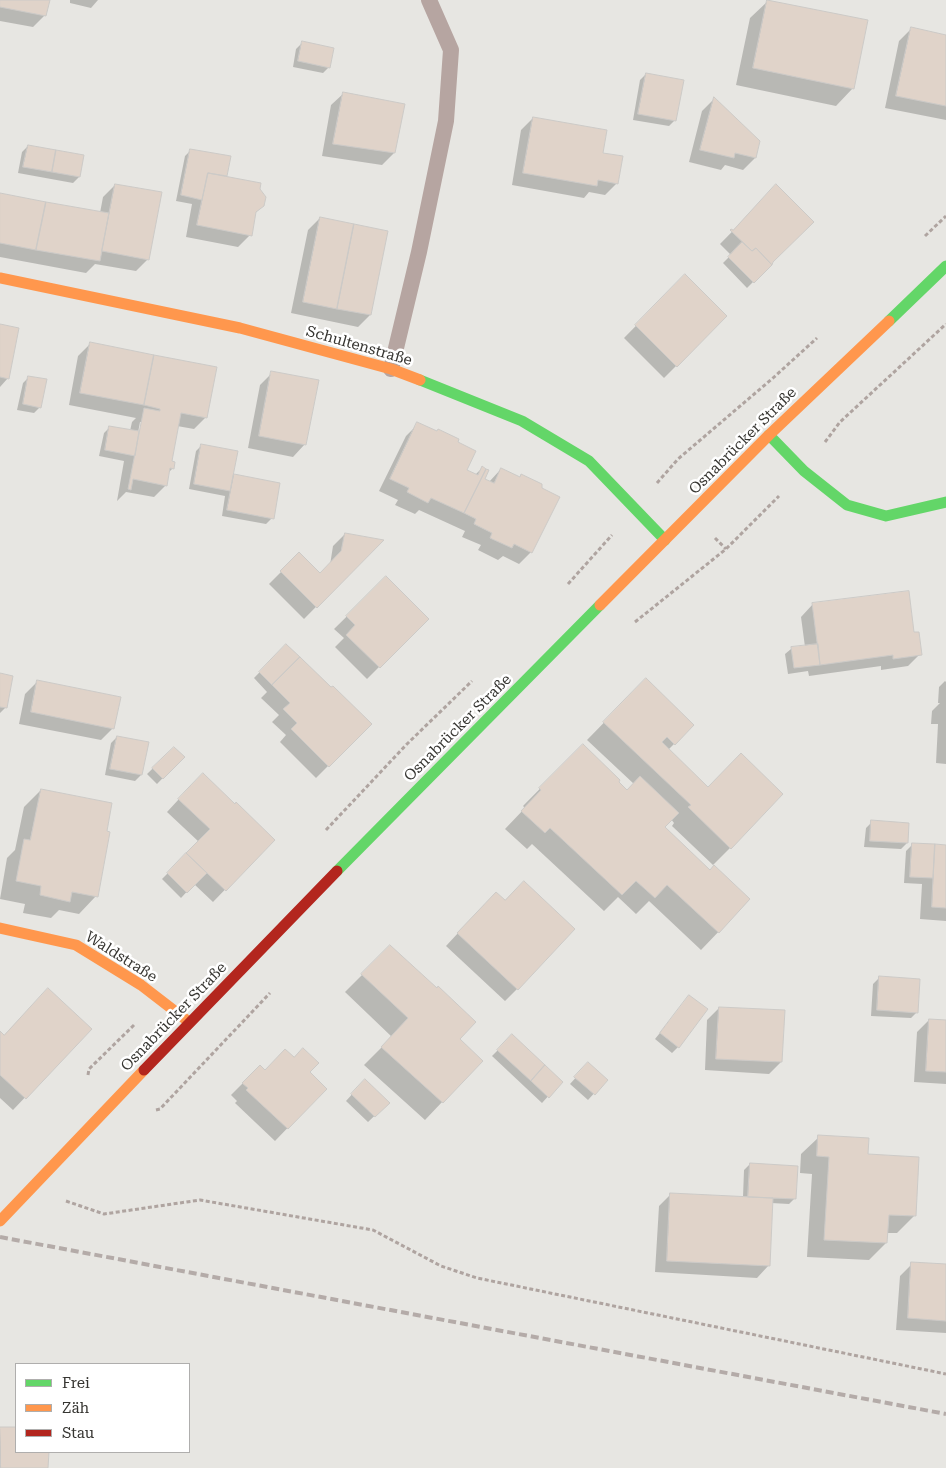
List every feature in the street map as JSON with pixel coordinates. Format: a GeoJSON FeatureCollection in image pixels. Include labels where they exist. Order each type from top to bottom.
{"type":"FeatureCollection","features":[{"type":"Feature","properties":{"kind":"main road","name":"Osnabrücker Straße"},"geometry":{"type":"LineString","coordinates":[[0,1221],[189,1022],[769,435],[946,266]]}},
{"type":"Feature","properties":{"kind":"main road","name":"Schultenstraße"},"geometry":{"type":"LineString","coordinates":[[0,278],[240,328],[391,369],[522,421],[589,461],[665,540]]}},
{"type":"Feature","properties":{"kind":"main road"},"geometry":{"type":"LineString","coordinates":[[769,435],[804,471],[847,505],[886,516],[946,502]]}},
{"type":"Feature","properties":{"kind":"main road","name":"Waldstraße"},"geometry":{"type":"LineString","coordinates":[[0,928],[76,944],[141,985],[189,1022]]}},
{"type":"Feature","properties":{"kind":"lane"},"geometry":{"type":"LineString","coordinates":[[391,369],[419,252],[446,121],[451,50],[429,0]]}},
{"type":"Feature","properties":{"kind":"path"},"geometry":{"type":"LineString","coordinates":[[631,626],[726,549],[804,471],[840,422],[946,324]]}},
{"type":"Feature","properties":{"kind":"path"},"geometry":{"type":"LineString","coordinates":[[160,1109],[274,989]]}},
{"type":"Feature","properties":{"kind":"path"},"geometry":{"type":"LineString","coordinates":[[35,1183],[71,1203],[104,1214],[200,1200],[373,1230],[441,1266],[477,1278],[946,1374]]}},
{"type":"Feature","properties":{"kind":"building"},"geometry":{"type":"Polygon","coordinates":[[[0,0],[50,0],[46,16],[0,7],[0,0]]]}},
{"type":"Feature","properties":{"kind":"building"},"geometry":{"type":"Polygon","coordinates":[[[767,0],[868,20],[854,89],[753,68],[767,0]]]}},
{"type":"Feature","properties":{"kind":"building"},"geometry":{"type":"Polygon","coordinates":[[[911,27],[946,35],[946,106],[896,96],[911,27]]]}},
{"type":"Feature","properties":{"kind":"building"},"geometry":{"type":"Polygon","coordinates":[[[302,41],[334,48],[330,68],[298,61],[302,41]]]}},
{"type":"Feature","properties":{"kind":"building"},"geometry":{"type":"Polygon","coordinates":[[[646,73],[684,80],[676,121],[638,114],[646,73]]]}},
{"type":"Feature","properties":{"kind":"building"},"geometry":{"type":"Polygon","coordinates":[[[343,92],[405,104],[395,153],[333,144],[343,92]]]}},
{"type":"Feature","properties":{"kind":"building"},"geometry":{"type":"Polygon","coordinates":[[[714,97],[760,141],[756,158],[735,153],[734,158],[700,150],[714,97]]]}},
{"type":"Feature","properties":{"kind":"building"},"geometry":{"type":"Polygon","coordinates":[[[533,117],[607,130],[603,153],[623,156],[618,184],[598,180],[597,186],[523,173],[533,117]]]}},
{"type":"Feature","properties":{"kind":"building"},"geometry":{"type":"Polygon","coordinates":[[[28,145],[56,150],[52,172],[23,167],[28,145]]]}},
{"type":"Feature","properties":{"kind":"building"},"geometry":{"type":"Polygon","coordinates":[[[190,149],[231,156],[227,176],[208,173],[202,200],[181,195],[190,149]]]}},
{"type":"Feature","properties":{"kind":"building"},"geometry":{"type":"Polygon","coordinates":[[[56,150],[84,155],[80,177],[52,172],[56,150]]]}},
{"type":"Feature","properties":{"kind":"building"},"geometry":{"type":"Polygon","coordinates":[[[208,173],[261,183],[260,189],[266,197],[264,206],[256,212],[252,236],[197,225],[208,173]]]}},
{"type":"Feature","properties":{"kind":"building"},"geometry":{"type":"Polygon","coordinates":[[[115,184],[162,192],[149,260],[102,251],[115,184]]]}},
{"type":"Feature","properties":{"kind":"building"},"geometry":{"type":"Polygon","coordinates":[[[776,184],[814,222],[772,265],[756,248],[752,251],[730,230],[733,230],[776,184]]]}},
{"type":"Feature","properties":{"kind":"building"},"geometry":{"type":"Polygon","coordinates":[[[0,193],[46,202],[36,250],[0,243],[0,193]]]}},
{"type":"Feature","properties":{"kind":"building"},"geometry":{"type":"Polygon","coordinates":[[[46,202],[109,213],[100,261],[36,250],[46,202]]]}},
{"type":"Feature","properties":{"kind":"building"},"geometry":{"type":"Polygon","coordinates":[[[320,217],[354,224],[337,309],[303,302],[320,217]]]}},
{"type":"Feature","properties":{"kind":"building"},"geometry":{"type":"Polygon","coordinates":[[[354,224],[388,231],[371,315],[337,309],[354,224]]]}},
{"type":"Feature","properties":{"kind":"building"},"geometry":{"type":"Polygon","coordinates":[[[742,242],[752,251],[756,248],[772,265],[754,283],[728,257],[742,242]]]}},
{"type":"Feature","properties":{"kind":"building"},"geometry":{"type":"Polygon","coordinates":[[[685,274],[727,316],[677,367],[635,325],[685,274]]]}},
{"type":"Feature","properties":{"kind":"building"},"geometry":{"type":"Polygon","coordinates":[[[0,324],[19,328],[9,379],[0,377],[0,324]]]}},
{"type":"Feature","properties":{"kind":"building"},"geometry":{"type":"Polygon","coordinates":[[[90,342],[154,355],[144,405],[80,393],[90,342]]]}},
{"type":"Feature","properties":{"kind":"building"},"geometry":{"type":"Polygon","coordinates":[[[154,355],[217,367],[207,418],[181,413],[172,461],[175,462],[174,469],[170,468],[167,486],[133,479],[131,490],[128,489],[144,408],[160,411],[160,409],[144,405],[154,355]]]}},
{"type":"Feature","properties":{"kind":"building"},"geometry":{"type":"Polygon","coordinates":[[[271,371],[319,380],[306,445],[259,436],[271,371]]]}},
{"type":"Feature","properties":{"kind":"building"},"geometry":{"type":"Polygon","coordinates":[[[28,376],[47,379],[41,408],[23,404],[28,376]]]}},
{"type":"Feature","properties":{"kind":"building"},"geometry":{"type":"Polygon","coordinates":[[[417,422],[459,439],[458,442],[476,451],[467,470],[478,475],[482,466],[486,469],[464,513],[431,498],[428,503],[407,492],[409,488],[390,479],[417,422]]]}},
{"type":"Feature","properties":{"kind":"building"},"geometry":{"type":"Polygon","coordinates":[[[109,426],[139,431],[135,456],[105,450],[109,426]]]}},
{"type":"Feature","properties":{"kind":"building"},"geometry":{"type":"Polygon","coordinates":[[[201,444],[238,451],[230,491],[194,484],[201,444]]]}},
{"type":"Feature","properties":{"kind":"building"},"geometry":{"type":"Polygon","coordinates":[[[501,468],[520,477],[521,474],[542,484],[542,488],[560,497],[532,553],[514,544],[512,548],[490,538],[492,533],[474,524],[476,519],[464,513],[486,469],[489,470],[485,479],[494,483],[501,468]]]}},
{"type":"Feature","properties":{"kind":"building"},"geometry":{"type":"Polygon","coordinates":[[[234,474],[280,483],[274,519],[227,510],[234,474]]]}},
{"type":"Feature","properties":{"kind":"building"},"geometry":{"type":"Polygon","coordinates":[[[345,533],[384,540],[317,608],[280,571],[299,552],[320,573],[341,551],[345,533]]]}},
{"type":"Feature","properties":{"kind":"building"},"geometry":{"type":"Polygon","coordinates":[[[386,576],[429,619],[380,668],[346,635],[355,625],[346,616],[386,576]]]}},
{"type":"Feature","properties":{"kind":"building"},"geometry":{"type":"Polygon","coordinates":[[[909,591],[914,632],[919,632],[922,655],[893,659],[893,655],[820,665],[812,603],[909,591]]]}},
{"type":"Feature","properties":{"kind":"building"},"geometry":{"type":"Polygon","coordinates":[[[286,644],[300,657],[272,685],[259,672],[286,644]]]}},
{"type":"Feature","properties":{"kind":"building"},"geometry":{"type":"Polygon","coordinates":[[[818,644],[820,665],[794,668],[791,647],[818,644]]]}},
{"type":"Feature","properties":{"kind":"building"},"geometry":{"type":"Polygon","coordinates":[[[300,657],[372,724],[329,767],[291,729],[297,723],[283,709],[290,703],[272,685],[300,657]]]}},
{"type":"Feature","properties":{"kind":"building"},"geometry":{"type":"Polygon","coordinates":[[[0,673],[13,676],[7,708],[0,707],[0,673]]]}},
{"type":"Feature","properties":{"kind":"building"},"geometry":{"type":"Polygon","coordinates":[[[646,678],[694,725],[675,745],[667,737],[662,742],[708,787],[741,753],[783,794],[731,849],[688,807],[691,805],[603,722],[646,678]]]}},
{"type":"Feature","properties":{"kind":"building"},"geometry":{"type":"Polygon","coordinates":[[[37,680],[121,697],[114,729],[31,712],[37,680]]]}},
{"type":"Feature","properties":{"kind":"building"},"geometry":{"type":"Polygon","coordinates":[[[117,736],[149,742],[142,775],[110,769],[117,736]]]}},
{"type":"Feature","properties":{"kind":"building"},"geometry":{"type":"Polygon","coordinates":[[[583,744],[620,780],[619,782],[627,790],[640,776],[679,813],[665,827],[710,870],[714,865],[750,899],[719,933],[667,885],[655,898],[636,881],[622,895],[550,828],[545,833],[521,811],[541,790],[539,788],[583,744]]]}},
{"type":"Feature","properties":{"kind":"building"},"geometry":{"type":"Polygon","coordinates":[[[174,747],[185,757],[163,779],[152,768],[174,747]]]}},
{"type":"Feature","properties":{"kind":"building"},"geometry":{"type":"Polygon","coordinates":[[[203,773],[275,840],[226,891],[186,853],[210,829],[178,799],[203,773]]]}},
{"type":"Feature","properties":{"kind":"building"},"geometry":{"type":"Polygon","coordinates":[[[41,789],[112,803],[107,831],[110,832],[98,897],[72,892],[70,902],[40,895],[41,886],[16,881],[24,839],[30,840],[41,789]]]}},
{"type":"Feature","properties":{"kind":"building"},"geometry":{"type":"Polygon","coordinates":[[[871,820],[909,823],[908,843],[870,841],[871,820]]]}},
{"type":"Feature","properties":{"kind":"building"},"geometry":{"type":"Polygon","coordinates":[[[912,843],[935,844],[933,878],[910,877],[912,843]]]}},
{"type":"Feature","properties":{"kind":"building"},"geometry":{"type":"Polygon","coordinates":[[[935,844],[946,845],[946,908],[932,907],[935,844]]]}},
{"type":"Feature","properties":{"kind":"building"},"geometry":{"type":"Polygon","coordinates":[[[186,853],[207,873],[187,893],[167,873],[186,853]]]}},
{"type":"Feature","properties":{"kind":"building"},"geometry":{"type":"Polygon","coordinates":[[[524,881],[575,929],[518,990],[457,933],[496,892],[505,900],[524,881]]]}},
{"type":"Feature","properties":{"kind":"building"},"geometry":{"type":"Polygon","coordinates":[[[390,945],[476,1022],[460,1039],[483,1061],[443,1103],[381,1047],[408,1018],[361,974],[390,945]]]}},
{"type":"Feature","properties":{"kind":"building"},"geometry":{"type":"Polygon","coordinates":[[[879,976],[920,979],[918,1013],[877,1010],[879,976]]]}},
{"type":"Feature","properties":{"kind":"building"},"geometry":{"type":"Polygon","coordinates":[[[48,988],[92,1029],[26,1099],[0,1075],[0,1031],[4,1035],[48,988]]]}},
{"type":"Feature","properties":{"kind":"building"},"geometry":{"type":"Polygon","coordinates":[[[689,995],[708,1009],[679,1048],[660,1033],[689,995]]]}},
{"type":"Feature","properties":{"kind":"building"},"geometry":{"type":"Polygon","coordinates":[[[719,1007],[785,1010],[782,1062],[716,1059],[719,1007]]]}},
{"type":"Feature","properties":{"kind":"building"},"geometry":{"type":"Polygon","coordinates":[[[929,1019],[946,1020],[946,1072],[926,1071],[929,1019]]]}},
{"type":"Feature","properties":{"kind":"building"},"geometry":{"type":"Polygon","coordinates":[[[512,1034],[545,1065],[531,1081],[497,1050],[512,1034]]]}},
{"type":"Feature","properties":{"kind":"building"},"geometry":{"type":"Polygon","coordinates":[[[303,1048],[319,1063],[310,1072],[327,1089],[288,1129],[246,1090],[248,1088],[242,1083],[260,1065],[265,1070],[285,1049],[294,1057],[303,1048]]]}},
{"type":"Feature","properties":{"kind":"building"},"geometry":{"type":"Polygon","coordinates":[[[588,1062],[608,1080],[595,1095],[574,1077],[588,1062]]]}},
{"type":"Feature","properties":{"kind":"building"},"geometry":{"type":"Polygon","coordinates":[[[545,1065],[563,1082],[549,1098],[531,1081],[545,1065]]]}},
{"type":"Feature","properties":{"kind":"building"},"geometry":{"type":"Polygon","coordinates":[[[365,1079],[390,1103],[375,1117],[351,1094],[365,1079]]]}},
{"type":"Feature","properties":{"kind":"building"},"geometry":{"type":"Polygon","coordinates":[[[818,1135],[869,1138],[868,1154],[919,1157],[916,1216],[889,1215],[887,1243],[824,1240],[829,1157],[817,1156],[818,1135]]]}},
{"type":"Feature","properties":{"kind":"building"},"geometry":{"type":"Polygon","coordinates":[[[750,1163],[798,1166],[796,1199],[748,1197],[750,1163]]]}},
{"type":"Feature","properties":{"kind":"building"},"geometry":{"type":"Polygon","coordinates":[[[670,1193],[773,1198],[770,1266],[667,1261],[670,1193]]]}},
{"type":"Feature","properties":{"kind":"building"},"geometry":{"type":"Polygon","coordinates":[[[911,1262],[946,1264],[946,1321],[908,1318],[911,1262]]]}},
{"type":"Feature","properties":{"kind":"building"},"geometry":{"type":"Polygon","coordinates":[[[0,1427],[15,1427],[15,1453],[49,1453],[48,1468],[1,1468],[0,1427]]]}},
{"type":"Feature","properties":{"kind":"railway"},"geometry":{"type":"LineString","coordinates":[[0,1237],[946,1414]]}},
{"type":"Feature","properties":{"kind":"traffic: fast"},"geometry":{"type":"LineString","coordinates":[[889,321],[946,266]]}},
{"type":"Feature","properties":{"kind":"traffic: fast"},"geometry":{"type":"LineString","coordinates":[[420,380],[522,421],[589,461],[665,540]]}},
{"type":"Feature","properties":{"kind":"traffic: fast"},"geometry":{"type":"LineString","coordinates":[[769,435],[804,471],[847,505],[886,516],[946,502]]}},
{"type":"Feature","properties":{"kind":"traffic: fast"},"geometry":{"type":"LineString","coordinates":[[337,871],[600,605]]}},
{"type":"Feature","properties":{"kind":"traffic: slow"},"geometry":{"type":"LineString","coordinates":[[0,278],[240,328],[391,369],[420,380]]}},
{"type":"Feature","properties":{"kind":"traffic: slow"},"geometry":{"type":"LineString","coordinates":[[600,605],[769,435],[889,321]]}},
{"type":"Feature","properties":{"kind":"traffic: slow"},"geometry":{"type":"LineString","coordinates":[[0,928],[76,945],[141,985],[189,1022]]}},
{"type":"Feature","properties":{"kind":"traffic: slow"},"geometry":{"type":"LineString","coordinates":[[0,1221],[144,1070]]}},
{"type":"Feature","properties":{"kind":"traffic: jam"},"geometry":{"type":"LineString","coordinates":[[144,1070],[337,871]]}}]}
